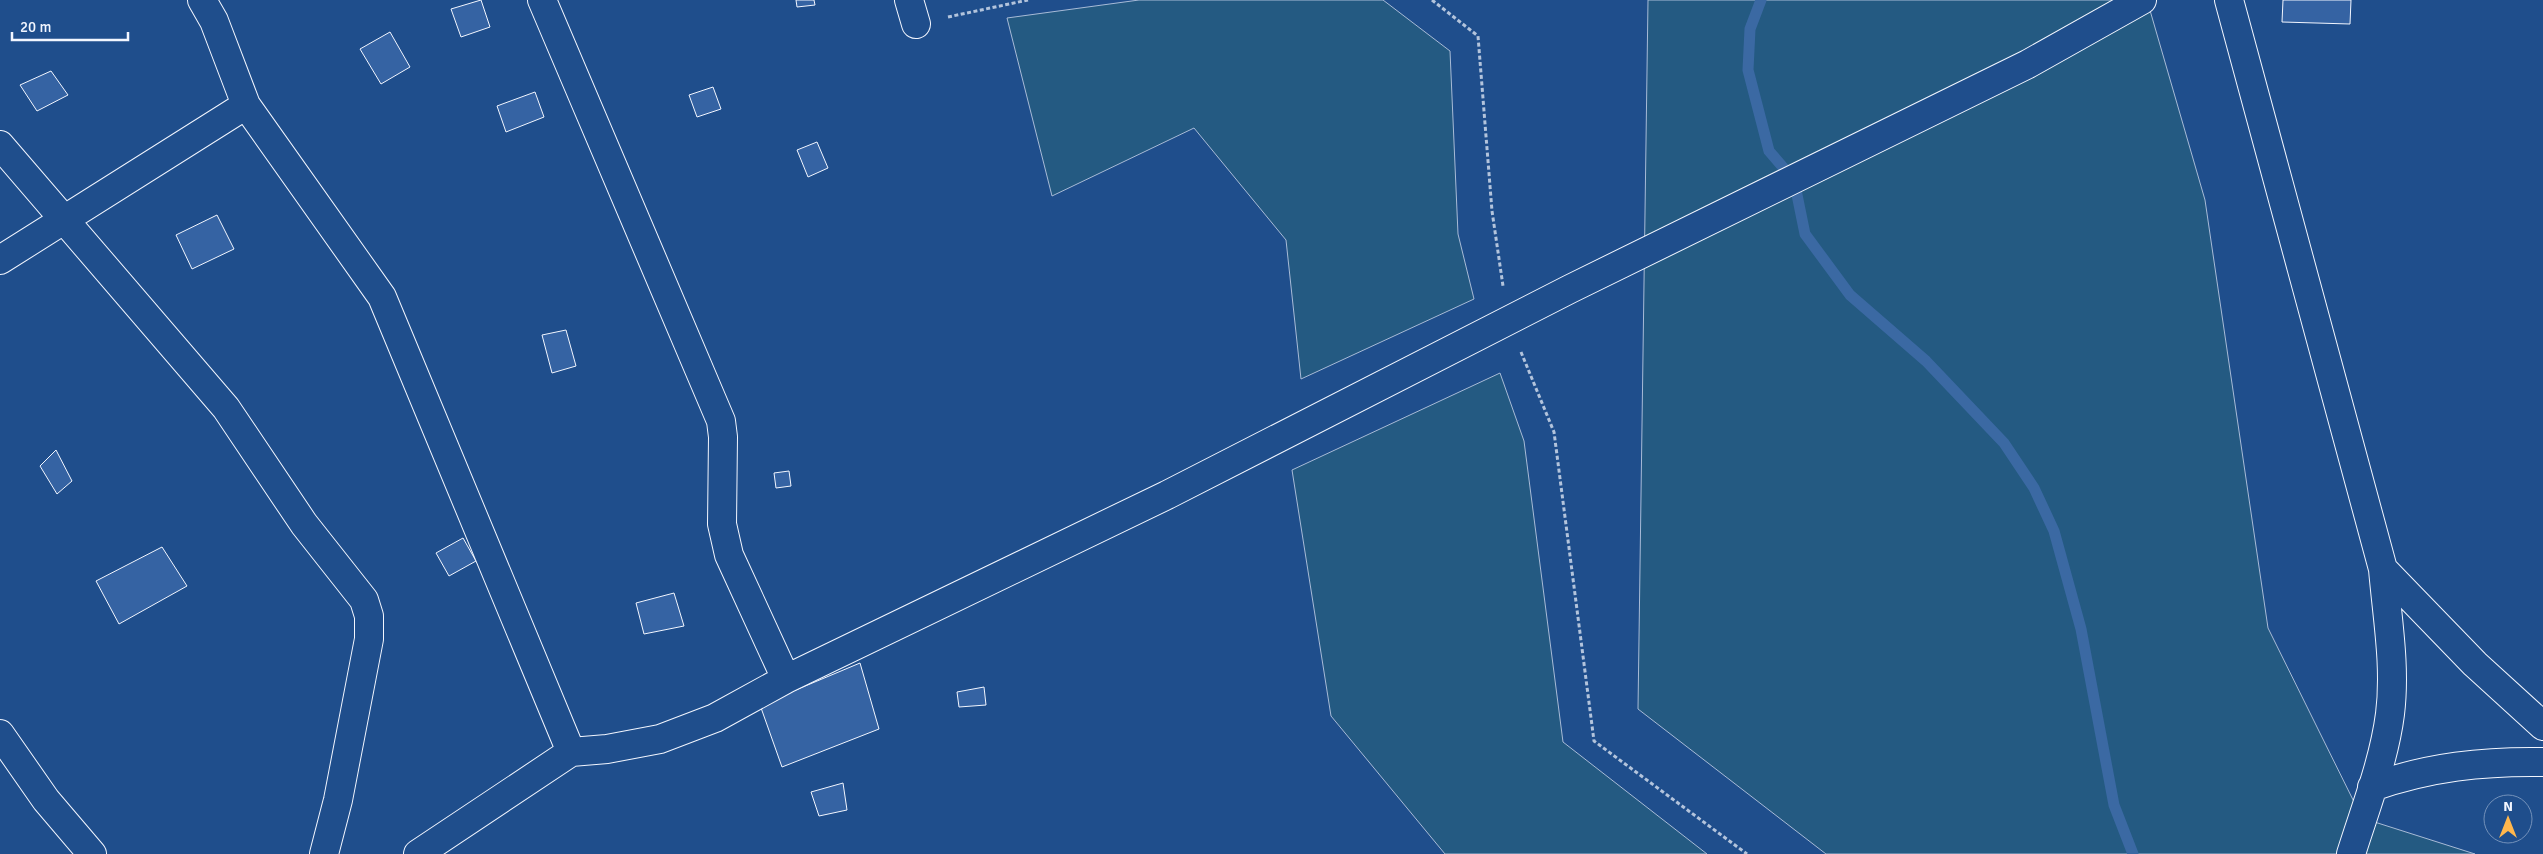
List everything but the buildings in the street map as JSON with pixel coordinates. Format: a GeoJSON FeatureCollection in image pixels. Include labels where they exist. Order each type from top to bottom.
{"type":"FeatureCollection","features":[{"type":"Feature","properties":{"kind":"street"},"geometry":{"type":"LineString","coordinates":[[202,0],[214,21],[246,105],[382,297],[571,752]]}},
{"type":"Feature","properties":{"kind":"street"},"geometry":{"type":"LineString","coordinates":[[542,0],[721,420],[723,437],[722,524],[729,556],[786,679]]}},
{"type":"Feature","properties":{"kind":"street"},"geometry":{"type":"LineString","coordinates":[[418,854],[571,752],[660,739],[715,718],[786,679],[1167,496],[1508,321],[2020,68],[2142,0]]}},
{"type":"Feature","properties":{"kind":"street"},"geometry":{"type":"LineString","coordinates":[[2229,0],[2383,569],[2391,685],[2390,714],[2372,787],[2351,854]]}},
{"type":"Feature","properties":{"kind":"street"},"geometry":{"type":"LineString","coordinates":[[0,260],[246,105]]}},
{"type":"Feature","properties":{"kind":"street"},"geometry":{"type":"LineString","coordinates":[[0,144],[63,220],[226,408],[304,524],[364,600],[369,616],[369,639],[342,782],[324,854]]}},
{"type":"Feature","properties":{"kind":"street"},"geometry":{"type":"LineString","coordinates":[[2383,569],[2475,664],[2543,726]]}},
{"type":"Feature","properties":{"kind":"street"},"geometry":{"type":"LineString","coordinates":[[0,734],[46,800],[92,854]]}},
{"type":"Feature","properties":{"kind":"street"},"geometry":{"type":"LineString","coordinates":[[2372,787],[2390,780],[2492,761],[2543,762]]}},
{"type":"Feature","properties":{"kind":"path"},"geometry":{"type":"LineString","coordinates":[[912,12],[1028,0]]}},
{"type":"Feature","properties":{"kind":"path"},"geometry":{"type":"LineString","coordinates":[[1432,0],[1478,36],[1492,211],[1508,321],[1554,432],[1594,741],[1747,854]]}},
{"type":"Feature","properties":{"kind":"shaded area"},"geometry":{"type":"Polygon","coordinates":[[[1139,0],[1383,0],[1450,51],[1458,234],[1474,299],[1301,379],[1286,240],[1194,128],[1052,196],[1007,18],[1139,0]]]}},
{"type":"Feature","properties":{"kind":"shaded area"},"geometry":{"type":"Polygon","coordinates":[[[1648,0],[2147,0],[2205,200],[2268,628],[2362,818],[2475,854],[1826,854],[1638,709],[1648,0]]]}},
{"type":"Feature","properties":{"kind":"shaded area"},"geometry":{"type":"Polygon","coordinates":[[[1500,373],[1524,441],[1563,742],[1707,854],[1445,854],[1331,716],[1292,470],[1500,373]]]}},
{"type":"Feature","properties":{"kind":"waterway"},"geometry":{"type":"LineString","coordinates":[[1761,0],[1750,29],[1748,70],[1769,151],[1794,180],[1805,234],[1850,295],[1926,361],[2004,443],[2034,488],[2054,531],[2081,629],[2114,805],[2133,854]]}}]}
